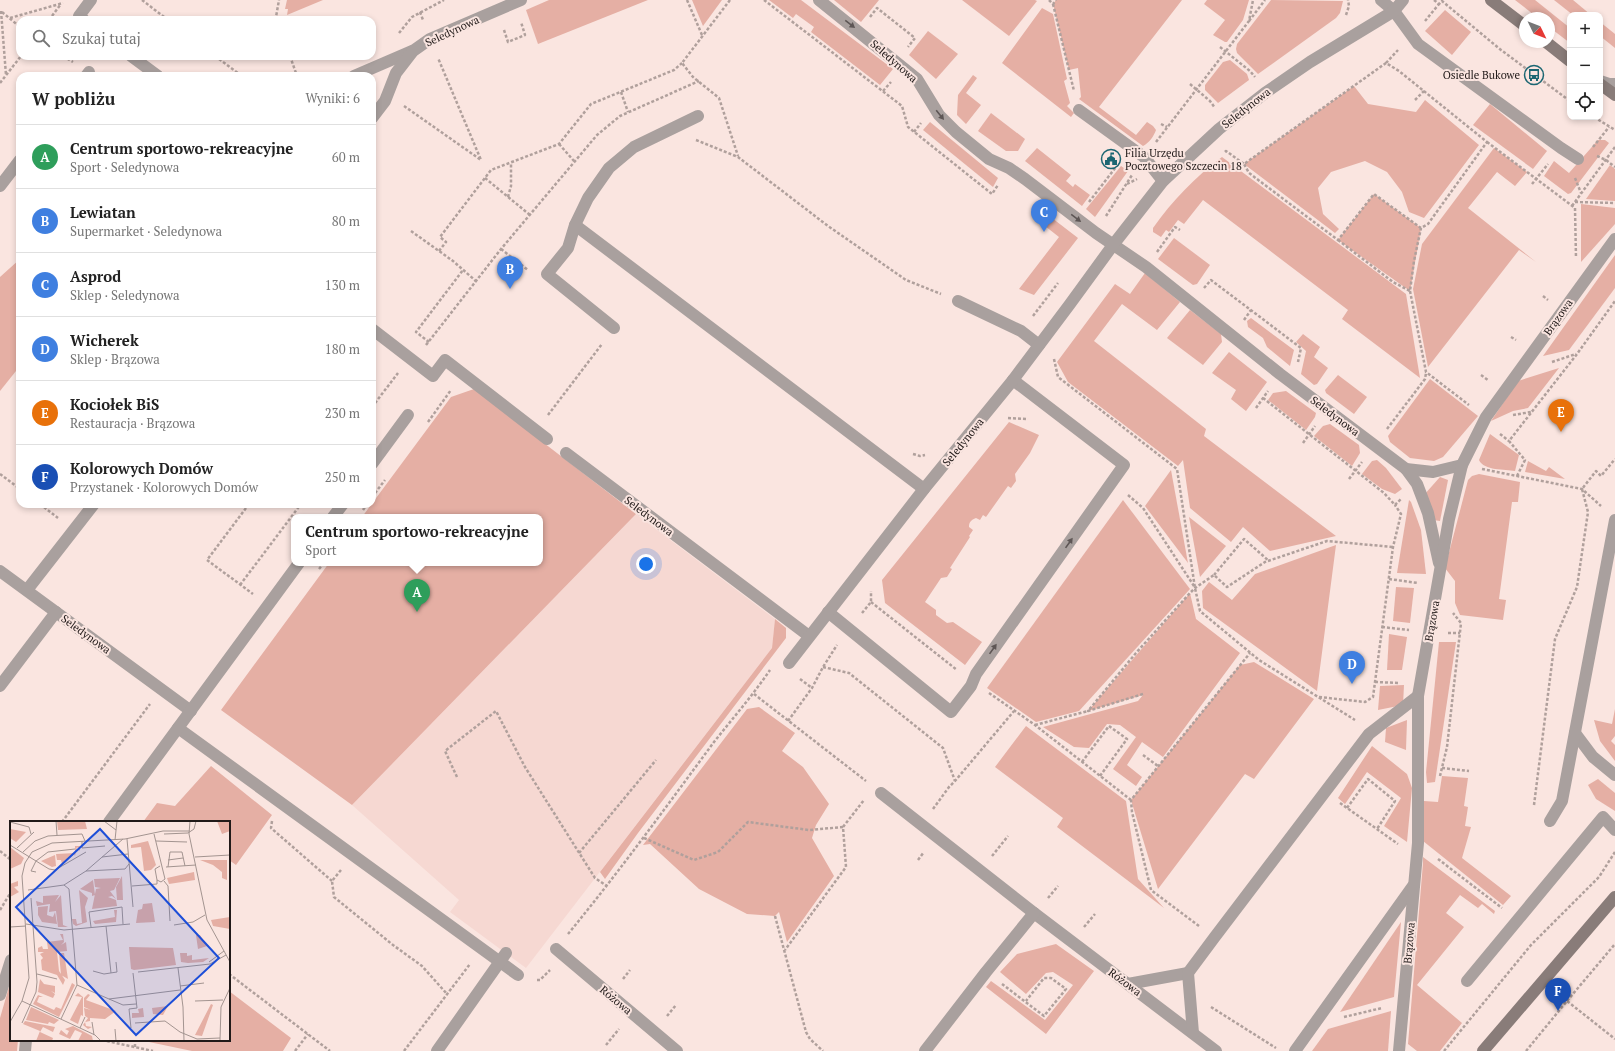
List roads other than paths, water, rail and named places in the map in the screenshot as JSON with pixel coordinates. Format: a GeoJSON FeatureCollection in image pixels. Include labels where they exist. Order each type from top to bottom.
{"type":"FeatureCollection","features":[{"type":"Feature","properties":{"kind":"street"},"geometry":{"type":"LineString","coordinates":[[83,16],[91,0]]}},
{"type":"Feature","properties":{"kind":"street","name":"Seledynowa"},"geometry":{"type":"LineString","coordinates":[[819,0],[917,78],[939,115],[956,132],[989,159],[1009,168],[1025,178],[1076,218],[1141,263],[1280,374],[1406,469],[1417,484],[1428,513],[1441,569]]}},
{"type":"Feature","properties":{"kind":"street"},"geometry":{"type":"LineString","coordinates":[[1382,0],[1394,11],[1418,44],[1578,159]]}},
{"type":"Feature","properties":{"kind":"street","name":"Seledynowa"},"geometry":{"type":"LineString","coordinates":[[789,663],[924,489],[1013,380],[1113,244],[1164,182],[1219,129],[1265,93],[1310,62],[1394,11],[1403,0]]}},
{"type":"Feature","properties":{"kind":"street"},"geometry":{"type":"LineString","coordinates":[[1491,0],[1519,21]]}},
{"type":"Feature","properties":{"kind":"street","name":"Seledynowa"},"geometry":{"type":"LineString","coordinates":[[376,113],[385,101],[396,73],[414,51],[430,39],[517,2]]}},
{"type":"Feature","properties":{"kind":"street"},"geometry":{"type":"LineString","coordinates":[[1554,48],[1567,59]]}},
{"type":"Feature","properties":{"kind":"street"},"geometry":{"type":"LineString","coordinates":[[364,72],[414,51]]}},
{"type":"Feature","properties":{"kind":"street"},"geometry":{"type":"LineString","coordinates":[[137,60],[153,72]]}},
{"type":"Feature","properties":{"kind":"street"},"geometry":{"type":"LineString","coordinates":[[1603,82],[1615,84]]}},
{"type":"Feature","properties":{"kind":"street"},"geometry":{"type":"LineString","coordinates":[[1603,86],[1615,95]]}},
{"type":"Feature","properties":{"kind":"street"},"geometry":{"type":"LineString","coordinates":[[1079,110],[1144,157],[1164,182]]}},
{"type":"Feature","properties":{"kind":"street"},"geometry":{"type":"LineString","coordinates":[[614,328],[547,274],[568,248],[575,225],[588,198],[610,168],[634,147],[698,116]]}},
{"type":"Feature","properties":{"kind":"street"},"geometry":{"type":"LineString","coordinates":[[0,186],[16,165]]}},
{"type":"Feature","properties":{"kind":"street"},"geometry":{"type":"LineString","coordinates":[[575,225],[924,489]]}},
{"type":"Feature","properties":{"kind":"street","name":"Brązowa"},"geometry":{"type":"LineString","coordinates":[[1399,1051],[1418,843],[1418,696],[1449,519],[1462,465],[1486,417],[1615,239]]}},
{"type":"Feature","properties":{"kind":"street"},"geometry":{"type":"LineString","coordinates":[[958,301],[1022,331],[1039,345]]}},
{"type":"Feature","properties":{"kind":"street"},"geometry":{"type":"LineString","coordinates":[[376,332],[433,376],[445,360],[547,439]]}},
{"type":"Feature","properties":{"kind":"street"},"geometry":{"type":"LineString","coordinates":[[828,612],[951,712],[973,682],[976,674],[1124,465],[1013,380]]}},
{"type":"Feature","properties":{"kind":"street"},"geometry":{"type":"LineString","coordinates":[[376,459],[408,415]]}},
{"type":"Feature","properties":{"kind":"street","name":"Seledynowa"},"geometry":{"type":"LineString","coordinates":[[566,453],[809,636]]}},
{"type":"Feature","properties":{"kind":"street"},"geometry":{"type":"LineString","coordinates":[[1406,469],[1434,472],[1462,465]]}},
{"type":"Feature","properties":{"kind":"street"},"geometry":{"type":"LineString","coordinates":[[27,590],[91,508]]}},
{"type":"Feature","properties":{"kind":"street"},"geometry":{"type":"LineString","coordinates":[[1550,821],[1562,802],[1615,520]]}},
{"type":"Feature","properties":{"kind":"street"},"geometry":{"type":"LineString","coordinates":[[110,821],[297,566]]}},
{"type":"Feature","properties":{"kind":"street"},"geometry":{"type":"LineString","coordinates":[[0,571],[56,612]]}},
{"type":"Feature","properties":{"kind":"street","name":"Seledynowa"},"geometry":{"type":"LineString","coordinates":[[0,686],[56,612],[191,711]]}},
{"type":"Feature","properties":{"kind":"street"},"geometry":{"type":"LineString","coordinates":[[1192,1033],[1188,973],[1369,734],[1418,696]]}},
{"type":"Feature","properties":{"kind":"street"},"geometry":{"type":"LineString","coordinates":[[178,728],[481,949],[503,957],[518,975]]}},
{"type":"Feature","properties":{"kind":"street"},"geometry":{"type":"LineString","coordinates":[[1575,733],[1593,757],[1615,775]]}},
{"type":"Feature","properties":{"kind":"street","name":"Różowa"},"geometry":{"type":"LineString","coordinates":[[881,793],[1034,913],[1216,1051]]}},
{"type":"Feature","properties":{"kind":"street"},"geometry":{"type":"LineString","coordinates":[[1467,981],[1603,817],[1615,830]]}},
{"type":"Feature","properties":{"kind":"street"},"geometry":{"type":"LineString","coordinates":[[1295,1051],[1414,886]]}},
{"type":"Feature","properties":{"kind":"street"},"geometry":{"type":"LineString","coordinates":[[1483,1051],[1615,897]]}},
{"type":"Feature","properties":{"kind":"street"},"geometry":{"type":"LineString","coordinates":[[925,1051],[1034,913]]}},
{"type":"Feature","properties":{"kind":"street","name":"Różowa"},"geometry":{"type":"LineString","coordinates":[[556,949],[676,1051]]}},
{"type":"Feature","properties":{"kind":"street"},"geometry":{"type":"LineString","coordinates":[[437,1051],[503,957]]}},
{"type":"Feature","properties":{"kind":"street"},"geometry":{"type":"LineString","coordinates":[[0,995],[10,963]]}},
{"type":"Feature","properties":{"kind":"street"},"geometry":{"type":"LineString","coordinates":[[1128,984],[1188,973]]}},
{"type":"Feature","properties":{"kind":"street"},"geometry":{"type":"LineString","coordinates":[[25,1051],[26,1041]]}},
{"type":"Feature","properties":{"kind":"place","name":"Osiedle Bukowe"},"geometry":{"type":"Point","coordinates":[1534,75]}},
{"type":"Feature","properties":{"kind":"place","name":"Filia Urzędu Pocztowego Szczecin 18"},"geometry":{"type":"Point","coordinates":[1111,159]}},
{"type":"Feature","properties":{"kind":"place","name":"Asprod"},"geometry":{"type":"Point","coordinates":[1044,232]}},
{"type":"Feature","properties":{"kind":"place","name":"Lewiatan"},"geometry":{"type":"Point","coordinates":[510,289]}},
{"type":"Feature","properties":{"kind":"place","name":"Kociołek BiS"},"geometry":{"type":"Point","coordinates":[1561,432]}},
{"type":"Feature","properties":{"kind":"place","name":"Centrum sportowo-rekreacyjne"},"geometry":{"type":"Point","coordinates":[417,612]}},
{"type":"Feature","properties":{"kind":"place","name":"Wicherek"},"geometry":{"type":"Point","coordinates":[1352,684]}},
{"type":"Feature","properties":{"kind":"place","name":"Kolorowych Domów"},"geometry":{"type":"Point","coordinates":[1558,1011]}}]}
